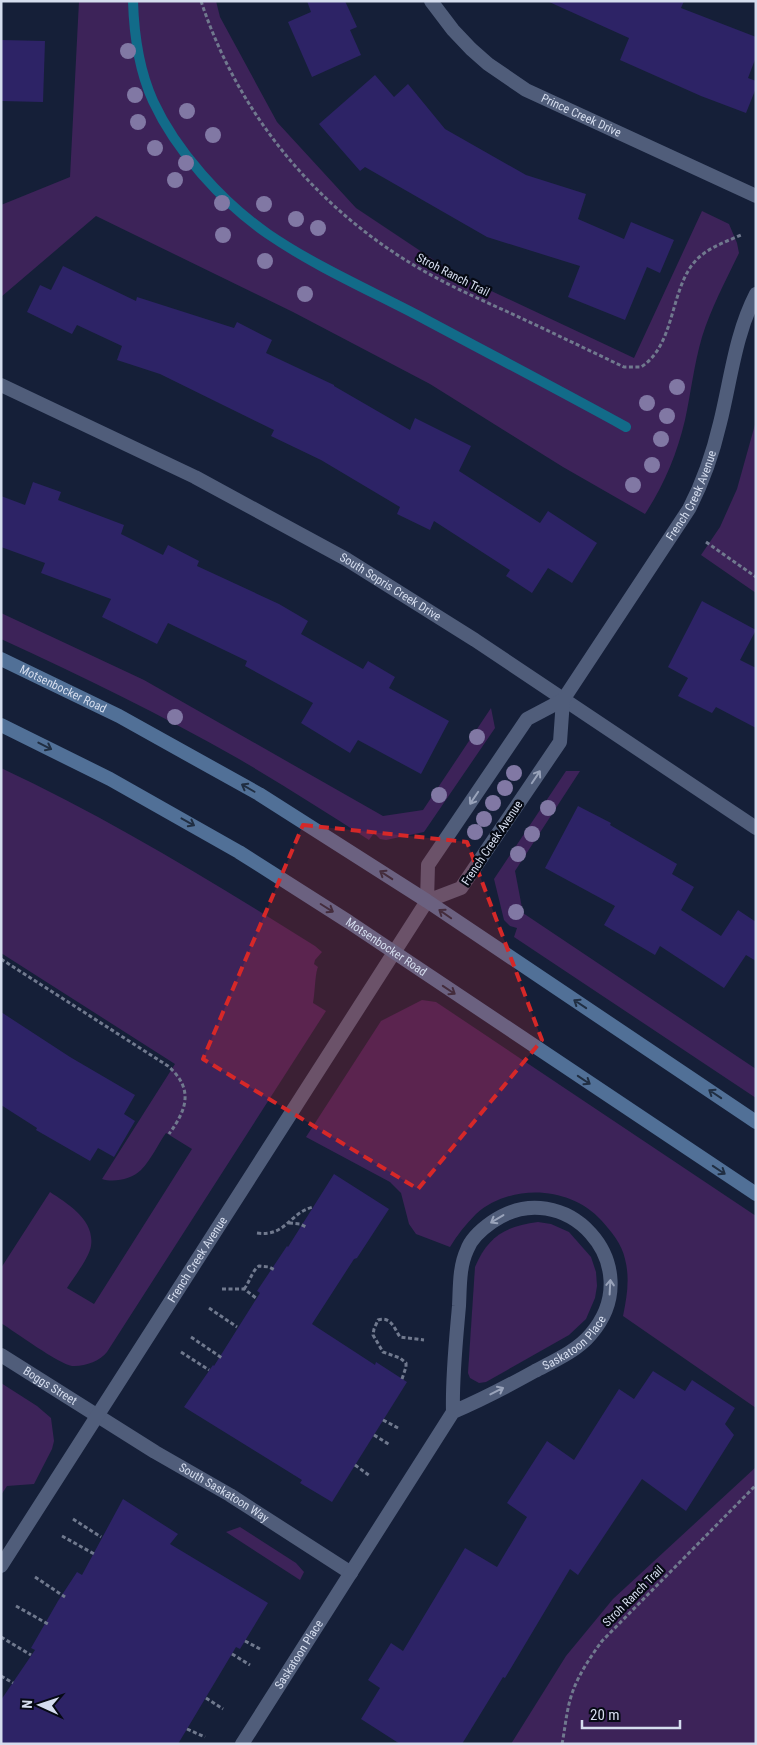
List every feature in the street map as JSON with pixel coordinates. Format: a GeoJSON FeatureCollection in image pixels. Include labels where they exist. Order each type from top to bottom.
{"type":"FeatureCollection","features":[{"type":"Feature","properties":{"kind":"main road","name":"Motsenbocker Road"},"geometry":{"type":"LineString","coordinates":[[1,659],[102,706],[210,765],[298,818],[427,901],[756,1122]]}},
{"type":"Feature","properties":{"kind":"main road","name":"Motsenbocker Road"},"geometry":{"type":"LineString","coordinates":[[1,724],[77,762],[190,823],[349,922],[756,1194]]}},
{"type":"Feature","properties":{"kind":"street","name":"Prince Creek Drive"},"geometry":{"type":"LineString","coordinates":[[431,1],[453,30],[471,49],[488,64],[521,87],[756,196]]}},
{"type":"Feature","properties":{"kind":"street","name":"French Creek Avenue"},"geometry":{"type":"LineString","coordinates":[[1,1566],[427,901],[428,865],[527,719],[563,700],[680,525],[693,501],[715,444],[735,348],[741,327],[756,294]]}},
{"type":"Feature","properties":{"kind":"street","name":"South Sopris Creek Drive"},"geometry":{"type":"LineString","coordinates":[[1,385],[195,477],[306,537],[400,592],[756,828]]}},
{"type":"Feature","properties":{"kind":"street","name":"French Creek Avenue"},"geometry":{"type":"LineString","coordinates":[[427,901],[461,888],[560,742],[563,700]]}},
{"type":"Feature","properties":{"kind":"street","name":"Saskatoon Place"},"geometry":{"type":"LineString","coordinates":[[242,1744],[453,1412],[488,1396],[557,1359],[578,1346],[591,1334],[599,1323],[606,1310],[610,1296],[610,1266],[606,1254],[598,1242],[580,1222],[557,1212],[543,1209],[526,1209],[511,1212],[498,1218],[486,1226],[474,1238],[467,1249],[461,1277],[452,1388],[453,1412]]}},
{"type":"Feature","properties":{"kind":"street","name":"Boggs Street"},"geometry":{"type":"LineString","coordinates":[[1,1355],[97,1416]]}},
{"type":"Feature","properties":{"kind":"street","name":"South Saskatoon Way"},"geometry":{"type":"LineString","coordinates":[[97,1416],[230,1495],[351,1573]]}},
{"type":"Feature","properties":{"kind":"path","name":"Stroh Ranch Trail"},"geometry":{"type":"LineString","coordinates":[[202,1],[234,81],[262,125],[282,151],[336,209],[370,237],[435,278],[624,367],[641,367],[656,355],[685,278],[692,265],[714,246],[741,235]]}},
{"type":"Feature","properties":{"kind":"path"},"geometry":{"type":"LineString","coordinates":[[706,542],[756,577]]}},
{"type":"Feature","properties":{"kind":"path"},"geometry":{"type":"LineString","coordinates":[[1,959],[176,1073],[184,1089],[186,1101],[179,1121],[169,1134]]}},
{"type":"Feature","properties":{"kind":"path"},"geometry":{"type":"LineString","coordinates":[[257,1233],[269,1234],[282,1228],[299,1212],[313,1207]]}},
{"type":"Feature","properties":{"kind":"path"},"geometry":{"type":"LineString","coordinates":[[289,1223],[300,1224],[306,1227]]}},
{"type":"Feature","properties":{"kind":"path"},"geometry":{"type":"LineString","coordinates":[[244,1289],[254,1270],[259,1266],[275,1270]]}},
{"type":"Feature","properties":{"kind":"path"},"geometry":{"type":"LineString","coordinates":[[222,1289],[244,1289],[256,1298]]}},
{"type":"Feature","properties":{"kind":"path"},"geometry":{"type":"LineString","coordinates":[[209,1308],[237,1327]]}},
{"type":"Feature","properties":{"kind":"path"},"geometry":{"type":"LineString","coordinates":[[402,1379],[406,1367],[404,1360],[383,1352],[373,1336],[378,1320],[386,1319],[391,1322],[400,1337],[424,1340]]}},
{"type":"Feature","properties":{"kind":"path"},"geometry":{"type":"LineString","coordinates":[[191,1337],[222,1358]]}},
{"type":"Feature","properties":{"kind":"path"},"geometry":{"type":"LineString","coordinates":[[181,1352],[209,1370]]}},
{"type":"Feature","properties":{"kind":"path"},"geometry":{"type":"LineString","coordinates":[[383,1420],[400,1429]]}},
{"type":"Feature","properties":{"kind":"path"},"geometry":{"type":"LineString","coordinates":[[374,1435],[390,1445]]}},
{"type":"Feature","properties":{"kind":"path"},"geometry":{"type":"LineString","coordinates":[[355,1465],[370,1476]]}},
{"type":"Feature","properties":{"kind":"path","name":"Stroh Ranch Trail"},"geometry":{"type":"LineString","coordinates":[[562,1744],[574,1690],[584,1667],[602,1640],[756,1485]]}},
{"type":"Feature","properties":{"kind":"path"},"geometry":{"type":"LineString","coordinates":[[73,1519],[101,1537]]}},
{"type":"Feature","properties":{"kind":"path"},"geometry":{"type":"LineString","coordinates":[[62,1536],[96,1555]]}},
{"type":"Feature","properties":{"kind":"path"},"geometry":{"type":"LineString","coordinates":[[35,1577],[65,1597]]}},
{"type":"Feature","properties":{"kind":"path"},"geometry":{"type":"LineString","coordinates":[[16,1606],[48,1624]]}},
{"type":"Feature","properties":{"kind":"path"},"geometry":{"type":"LineString","coordinates":[[1,1637],[31,1655]]}},
{"type":"Feature","properties":{"kind":"path"},"geometry":{"type":"LineString","coordinates":[[245,1641],[260,1649]]}},
{"type":"Feature","properties":{"kind":"path"},"geometry":{"type":"LineString","coordinates":[[232,1654],[250,1665]]}},
{"type":"Feature","properties":{"kind":"path"},"geometry":{"type":"LineString","coordinates":[[1,1676],[14,1683]]}},
{"type":"Feature","properties":{"kind":"path"},"geometry":{"type":"LineString","coordinates":[[206,1698],[223,1709]]}},
{"type":"Feature","properties":{"kind":"path"},"geometry":{"type":"LineString","coordinates":[[187,1729],[205,1738]]}},
{"type":"Feature","properties":{"kind":"highlighted area"},"geometry":{"type":"Polygon","coordinates":[[[303,825],[467,842],[542,1040],[418,1189],[203,1059],[303,825]]]}},
{"type":"Feature","properties":{"kind":"shaded area"},"geometry":{"type":"Polygon","coordinates":[[[79,1],[216,1],[220,17],[277,122],[356,208],[455,274],[634,358],[702,211],[729,224],[739,253],[714,305],[702,337],[685,420],[674,457],[658,492],[645,514],[563,467],[430,384],[293,312],[96,216],[1,297],[1,205],[70,177],[79,1]]]}},
{"type":"Feature","properties":{"kind":"shaded area"},"geometry":{"type":"Polygon","coordinates":[[[756,421],[756,593],[701,555],[720,527],[737,489],[756,421]]]}},
{"type":"Feature","properties":{"kind":"shaded area"},"geometry":{"type":"Polygon","coordinates":[[[1,613],[144,680],[383,816],[423,810],[491,708],[495,728],[424,832],[386,840],[380,839],[374,833],[369,840],[239,759],[181,727],[62,667],[1,639],[1,613]]]}},
{"type":"Feature","properties":{"kind":"shaded area"},"geometry":{"type":"Polygon","coordinates":[[[1,768],[82,808],[161,852],[277,922],[322,952],[314,964],[318,967],[313,1003],[326,1011],[107,1352],[96,1361],[82,1366],[72,1366],[57,1360],[1,1323],[1,1268],[50,1192],[79,1214],[89,1228],[91,1237],[90,1251],[67,1288],[94,1304],[192,1149],[166,1133],[148,1162],[137,1173],[128,1178],[117,1180],[102,1179],[175,1064],[1,953],[1,768]]]}},
{"type":"Feature","properties":{"kind":"shaded area"},"geometry":{"type":"Polygon","coordinates":[[[566,771],[580,771],[515,871],[523,913],[756,1069],[756,1098],[514,937],[517,928],[510,926],[504,920],[494,879],[566,771]]]}},
{"type":"Feature","properties":{"kind":"shaded area"},"geometry":{"type":"Polygon","coordinates":[[[422,1000],[436,1002],[756,1216],[756,1408],[623,1316],[628,1280],[624,1253],[612,1233],[588,1209],[573,1200],[557,1195],[523,1193],[506,1197],[490,1204],[476,1214],[450,1247],[416,1234],[409,1224],[401,1193],[390,1182],[306,1137],[381,1021],[422,1000]]]}},
{"type":"Feature","properties":{"kind":"shaded area"},"geometry":{"type":"Polygon","coordinates":[[[538,1222],[551,1224],[569,1232],[591,1257],[596,1272],[597,1286],[595,1298],[586,1319],[569,1335],[486,1382],[479,1383],[470,1378],[468,1373],[475,1267],[486,1247],[499,1234],[516,1226],[538,1222]]]}},
{"type":"Feature","properties":{"kind":"shaded area"},"geometry":{"type":"Polygon","coordinates":[[[1,1383],[37,1406],[51,1418],[54,1441],[52,1449],[34,1484],[7,1486],[1,1495],[1,1383]]]}},
{"type":"Feature","properties":{"kind":"shaded area"},"geometry":{"type":"Polygon","coordinates":[[[756,1467],[756,1744],[511,1744],[566,1656],[613,1599],[756,1467]]]}},
{"type":"Feature","properties":{"kind":"shaded area"},"geometry":{"type":"Polygon","coordinates":[[[240,1527],[296,1563],[304,1572],[300,1580],[226,1532],[240,1527]]]}},
{"type":"Feature","properties":{"kind":"building"},"geometry":{"type":"Polygon","coordinates":[[[307,1],[345,1],[357,27],[350,30],[361,55],[312,77],[288,22],[311,12],[307,1]]]}},
{"type":"Feature","properties":{"kind":"building"},"geometry":{"type":"Polygon","coordinates":[[[547,1],[684,1],[681,8],[756,37],[756,57],[748,78],[756,81],[756,88],[746,113],[701,96],[620,60],[629,38],[547,1]]]}},
{"type":"Feature","properties":{"kind":"building"},"geometry":{"type":"Polygon","coordinates":[[[1,40],[45,41],[43,102],[1,101],[1,40]]]}},
{"type":"Feature","properties":{"kind":"building"},"geometry":{"type":"Polygon","coordinates":[[[375,75],[394,97],[408,84],[445,129],[526,175],[586,194],[578,219],[624,239],[631,222],[674,240],[660,273],[647,267],[625,320],[568,297],[580,266],[487,237],[365,167],[360,171],[319,124],[375,75]]]}},
{"type":"Feature","properties":{"kind":"building"},"geometry":{"type":"Polygon","coordinates":[[[63,266],[136,301],[137,297],[234,328],[237,322],[272,340],[266,353],[334,385],[410,430],[415,418],[471,446],[459,471],[540,523],[548,511],[597,543],[572,583],[548,568],[532,593],[506,576],[510,570],[434,521],[430,530],[397,514],[400,507],[321,460],[271,436],[274,430],[160,374],[117,360],[122,346],[77,325],[72,334],[27,312],[40,285],[51,290],[63,266]]]}},
{"type":"Feature","properties":{"kind":"building"},"geometry":{"type":"Polygon","coordinates":[[[33,482],[61,492],[58,500],[124,525],[121,534],[163,555],[168,545],[199,561],[197,566],[279,604],[308,621],[301,634],[363,669],[368,661],[395,677],[389,688],[449,721],[421,774],[358,740],[350,753],[301,723],[313,703],[245,666],[247,661],[168,623],[157,644],[102,617],[111,599],[41,573],[45,563],[1,547],[1,496],[25,505],[33,482]]]}},
{"type":"Feature","properties":{"kind":"building"},"geometry":{"type":"Polygon","coordinates":[[[702,601],[756,630],[740,660],[756,668],[756,728],[716,707],[712,713],[678,696],[688,678],[668,667],[702,601]]]}},
{"type":"Feature","properties":{"kind":"building"},"geometry":{"type":"Polygon","coordinates":[[[578,806],[611,823],[610,825],[677,864],[672,874],[694,887],[681,910],[721,936],[738,910],[756,922],[756,961],[746,955],[724,988],[660,946],[655,955],[604,925],[615,906],[545,868],[578,806]]]}},
{"type":"Feature","properties":{"kind":"building"},"geometry":{"type":"Polygon","coordinates":[[[1,1012],[70,1057],[135,1095],[124,1114],[135,1121],[114,1157],[98,1148],[90,1161],[36,1130],[37,1128],[1,1105],[1,1012]]]}},
{"type":"Feature","properties":{"kind":"building"},"geometry":{"type":"Polygon","coordinates":[[[334,1174],[389,1209],[312,1324],[375,1365],[376,1362],[407,1382],[332,1502],[300,1483],[302,1480],[184,1407],[214,1366],[260,1293],[257,1291],[288,1247],[334,1174]]]}},
{"type":"Feature","properties":{"kind":"building"},"geometry":{"type":"Polygon","coordinates":[[[653,1371],[685,1391],[692,1380],[735,1408],[725,1424],[734,1435],[686,1511],[642,1479],[578,1575],[570,1569],[505,1678],[503,1677],[462,1744],[400,1744],[361,1719],[380,1688],[368,1680],[391,1643],[403,1651],[465,1548],[497,1567],[527,1517],[507,1503],[547,1441],[574,1460],[619,1389],[634,1399],[653,1371]]]}},
{"type":"Feature","properties":{"kind":"building"},"geometry":{"type":"Polygon","coordinates":[[[123,1499],[178,1534],[170,1544],[268,1603],[240,1649],[236,1647],[178,1744],[1,1744],[1,1700],[35,1650],[31,1648],[58,1601],[77,1572],[82,1575],[123,1499]]]}},
{"type":"Feature","properties":{"kind":"waterway"},"geometry":{"type":"LineString","coordinates":[[133,1],[138,52],[144,77],[153,101],[187,157],[234,207],[286,246],[341,277],[417,315],[626,427]]}}]}
